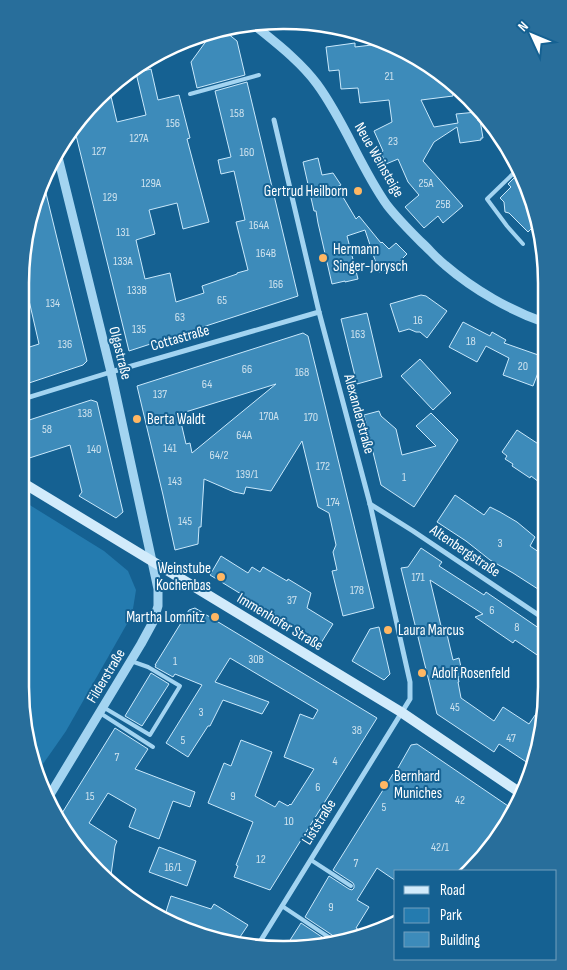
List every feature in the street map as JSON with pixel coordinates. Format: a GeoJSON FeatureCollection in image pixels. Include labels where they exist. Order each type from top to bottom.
{"type":"FeatureCollection","features":[{"type":"Feature","properties":{"kind":"main road","name":"Immenhofer Straße"},"geometry":{"type":"LineString","coordinates":[[29,486],[401,712],[516,790]]}},
{"type":"Feature","properties":{"kind":"street","name":"Neue Weinsteige"},"geometry":{"type":"LineString","coordinates":[[260,30],[294,58],[317,83],[336,112],[370,179],[388,206],[408,230],[445,265],[481,291],[538,319]]}},
{"type":"Feature","properties":{"kind":"street","name":"Alexanderstraße"},"geometry":{"type":"LineString","coordinates":[[274,120],[319,312],[370,504],[410,682],[410,699],[401,712]]}},
{"type":"Feature","properties":{"kind":"street","name":"Olgastraße"},"geometry":{"type":"LineString","coordinates":[[59,163],[111,372],[152,560]]}},
{"type":"Feature","properties":{"kind":"street","name":"Cottastraße"},"geometry":{"type":"LineString","coordinates":[[29,397],[319,312]]}},
{"type":"Feature","properties":{"kind":"street","name":"Altenbergstraße"},"geometry":{"type":"LineString","coordinates":[[370,504],[538,615]]}},
{"type":"Feature","properties":{"kind":"street","name":"Filderstraße"},"geometry":{"type":"LineString","coordinates":[[52,792],[153,622],[158,606],[158,589],[152,560]]}},
{"type":"Feature","properties":{"kind":"street","name":"Liststraße"},"geometry":{"type":"LineString","coordinates":[[261,940],[401,712]]}},
{"type":"Feature","properties":{"kind":"lane"},"geometry":{"type":"LineString","coordinates":[[190,94],[259,75]]}},
{"type":"Feature","properties":{"kind":"lane"},"geometry":{"type":"LineString","coordinates":[[513,174],[487,200],[524,244]]}},
{"type":"Feature","properties":{"kind":"lane"},"geometry":{"type":"LineString","coordinates":[[101,710],[150,735],[180,686],[148,667],[131,660]]}},
{"type":"Feature","properties":{"kind":"lane"},"geometry":{"type":"LineString","coordinates":[[101,710],[152,746]]}},
{"type":"Feature","properties":{"kind":"lane"},"geometry":{"type":"LineString","coordinates":[[311,860],[351,886]]}},
{"type":"Feature","properties":{"kind":"lane"},"geometry":{"type":"LineString","coordinates":[[282,906],[328,937]]}},
{"type":"Feature","properties":{"kind":"green space"},"geometry":{"type":"Polygon","coordinates":[[[29,505],[104,551],[128,571],[136,590],[132,615],[66,731],[41,766],[37,752],[29,703],[29,505]]]}},
{"type":"Feature","properties":{"kind":"building"},"geometry":{"type":"Polygon","coordinates":[[[229,35],[237,41],[245,75],[197,88],[191,62],[207,41],[229,35]]]}},
{"type":"Feature","properties":{"kind":"building"},"geometry":{"type":"Polygon","coordinates":[[[355,43],[355,47],[373,45],[411,63],[439,81],[453,93],[453,96],[421,100],[434,127],[458,123],[456,114],[472,112],[480,122],[483,138],[481,140],[460,143],[457,127],[434,142],[423,161],[463,206],[443,223],[438,216],[424,228],[405,207],[419,195],[408,182],[398,159],[386,164],[381,153],[383,151],[374,131],[392,122],[389,100],[360,103],[358,88],[341,89],[339,70],[329,71],[326,47],[355,43]]]}},
{"type":"Feature","properties":{"kind":"building"},"geometry":{"type":"Polygon","coordinates":[[[151,69],[158,100],[179,95],[190,138],[187,139],[209,222],[183,229],[177,203],[149,210],[155,234],[136,240],[145,279],[170,273],[176,302],[204,293],[202,286],[248,270],[236,222],[245,220],[234,171],[221,174],[218,160],[231,157],[215,91],[247,82],[298,296],[129,351],[76,136],[111,96],[117,122],[146,115],[137,75],[151,69]]]}},
{"type":"Feature","properties":{"kind":"building"},"geometry":{"type":"Polygon","coordinates":[[[318,158],[322,175],[333,173],[341,185],[337,187],[356,219],[359,216],[381,243],[389,249],[396,243],[407,254],[393,268],[379,272],[365,230],[347,236],[358,279],[332,284],[303,162],[318,158]]]}},
{"type":"Feature","properties":{"kind":"building"},"geometry":{"type":"Polygon","coordinates":[[[515,177],[530,218],[532,228],[528,232],[509,213],[505,212],[504,202],[500,198],[511,187],[508,184],[515,177]]]}},
{"type":"Feature","properties":{"kind":"building"},"geometry":{"type":"Polygon","coordinates":[[[46,192],[87,361],[83,365],[29,383],[29,347],[39,344],[29,300],[29,267],[37,218],[46,192]]]}},
{"type":"Feature","properties":{"kind":"building"},"geometry":{"type":"Polygon","coordinates":[[[421,295],[426,296],[447,311],[427,338],[420,332],[409,329],[399,332],[390,304],[421,295]]]}},
{"type":"Feature","properties":{"kind":"building"},"geometry":{"type":"Polygon","coordinates":[[[367,313],[382,377],[357,384],[341,319],[367,313]]]}},
{"type":"Feature","properties":{"kind":"building"},"geometry":{"type":"Polygon","coordinates":[[[463,322],[490,336],[492,332],[506,340],[504,343],[538,355],[538,373],[533,386],[503,375],[509,358],[486,346],[477,362],[449,347],[463,322]]]}},
{"type":"Feature","properties":{"kind":"building"},"geometry":{"type":"Polygon","coordinates":[[[303,333],[308,336],[374,608],[343,616],[332,571],[337,570],[333,552],[336,545],[329,513],[318,507],[302,441],[271,491],[246,487],[244,494],[234,492],[204,479],[198,544],[175,550],[137,386],[303,333]],[[276,384],[179,414],[186,444],[190,443],[192,453],[276,384]]]}},
{"type":"Feature","properties":{"kind":"building"},"geometry":{"type":"Polygon","coordinates":[[[420,359],[451,393],[433,410],[401,376],[420,359]]]}},
{"type":"Feature","properties":{"kind":"building"},"geometry":{"type":"Polygon","coordinates":[[[91,400],[97,402],[123,512],[116,518],[79,496],[82,492],[70,445],[29,458],[29,420],[91,400]]]}},
{"type":"Feature","properties":{"kind":"building"},"geometry":{"type":"Polygon","coordinates":[[[379,411],[381,416],[396,429],[402,455],[436,446],[416,426],[431,413],[458,440],[414,507],[381,485],[364,415],[379,411]]]}},
{"type":"Feature","properties":{"kind":"building"},"geometry":{"type":"Polygon","coordinates":[[[517,430],[538,444],[538,481],[512,466],[513,464],[505,459],[507,456],[502,452],[517,430]]]}},
{"type":"Feature","properties":{"kind":"building"},"geometry":{"type":"Polygon","coordinates":[[[455,495],[484,515],[490,507],[517,522],[535,537],[530,546],[538,552],[538,589],[490,560],[437,522],[455,495]]]}},
{"type":"Feature","properties":{"kind":"building"},"geometry":{"type":"Polygon","coordinates":[[[421,548],[442,562],[439,566],[484,595],[486,592],[538,628],[538,656],[515,640],[513,643],[475,617],[483,614],[430,580],[441,626],[445,626],[453,660],[459,658],[463,676],[458,677],[461,698],[494,721],[503,707],[529,724],[537,712],[527,762],[499,744],[494,752],[437,714],[401,568],[408,567],[421,548]]]}},
{"type":"Feature","properties":{"kind":"building"},"geometry":{"type":"Polygon","coordinates":[[[221,556],[248,573],[252,567],[260,572],[263,567],[311,593],[307,608],[333,624],[321,643],[210,575],[221,556]]]}},
{"type":"Feature","properties":{"kind":"building"},"geometry":{"type":"Polygon","coordinates":[[[195,608],[377,718],[270,890],[234,877],[238,866],[236,865],[253,822],[208,803],[224,763],[231,766],[241,740],[272,752],[255,796],[275,807],[279,801],[288,806],[291,805],[314,769],[284,757],[300,714],[313,719],[318,710],[230,658],[215,682],[269,702],[262,714],[223,700],[210,726],[208,726],[188,757],[166,743],[202,685],[175,674],[173,677],[155,667],[155,665],[189,610],[195,608]]]}},
{"type":"Feature","properties":{"kind":"building"},"geometry":{"type":"Polygon","coordinates":[[[379,627],[390,674],[384,680],[352,661],[370,629],[379,627]]]}},
{"type":"Feature","properties":{"kind":"building"},"geometry":{"type":"Polygon","coordinates":[[[151,673],[169,684],[142,726],[125,716],[151,673]]]}},
{"type":"Feature","properties":{"kind":"building"},"geometry":{"type":"Polygon","coordinates":[[[115,728],[148,749],[135,769],[195,792],[190,807],[173,801],[159,839],[129,827],[136,809],[108,793],[89,823],[117,841],[111,874],[81,842],[62,813],[115,728]]]}},
{"type":"Feature","properties":{"kind":"building"},"geometry":{"type":"Polygon","coordinates":[[[417,744],[508,806],[486,842],[460,870],[394,870],[394,880],[377,868],[357,900],[369,907],[356,928],[359,930],[333,936],[305,917],[329,876],[349,889],[352,890],[354,888],[353,883],[333,870],[411,745],[417,744]]]}},
{"type":"Feature","properties":{"kind":"building"},"geometry":{"type":"Polygon","coordinates":[[[159,847],[196,861],[187,886],[149,872],[159,847]]]}},
{"type":"Feature","properties":{"kind":"building"},"geometry":{"type":"Polygon","coordinates":[[[171,896],[211,909],[214,904],[248,925],[240,937],[202,928],[166,912],[171,896]]]}},
{"type":"Feature","properties":{"kind":"building"},"geometry":{"type":"Polygon","coordinates":[[[301,923],[323,938],[300,941],[289,941],[301,923]]]}},
{"type":"Feature","properties":{"kind":"place","name":"Gertrud Heilborn"},"geometry":{"type":"Point","coordinates":[358,191]}},
{"type":"Feature","properties":{"kind":"place","name":"Hermann Singer-Jorysch"},"geometry":{"type":"Point","coordinates":[323,258]}},
{"type":"Feature","properties":{"kind":"place","name":"Berta Waldt"},"geometry":{"type":"Point","coordinates":[137,419]}},
{"type":"Feature","properties":{"kind":"place","name":"Weinstube Kochenbas"},"geometry":{"type":"Point","coordinates":[221,577]}},
{"type":"Feature","properties":{"kind":"place","name":"Martha Lomnitz"},"geometry":{"type":"Point","coordinates":[215,617]}},
{"type":"Feature","properties":{"kind":"place","name":"Laura Marcus"},"geometry":{"type":"Point","coordinates":[388,630]}},
{"type":"Feature","properties":{"kind":"place","name":"Adolf Rosenfeld"},"geometry":{"type":"Point","coordinates":[422,673]}},
{"type":"Feature","properties":{"kind":"place","name":"Bernhard Muniches"},"geometry":{"type":"Point","coordinates":[384,785]}}]}
